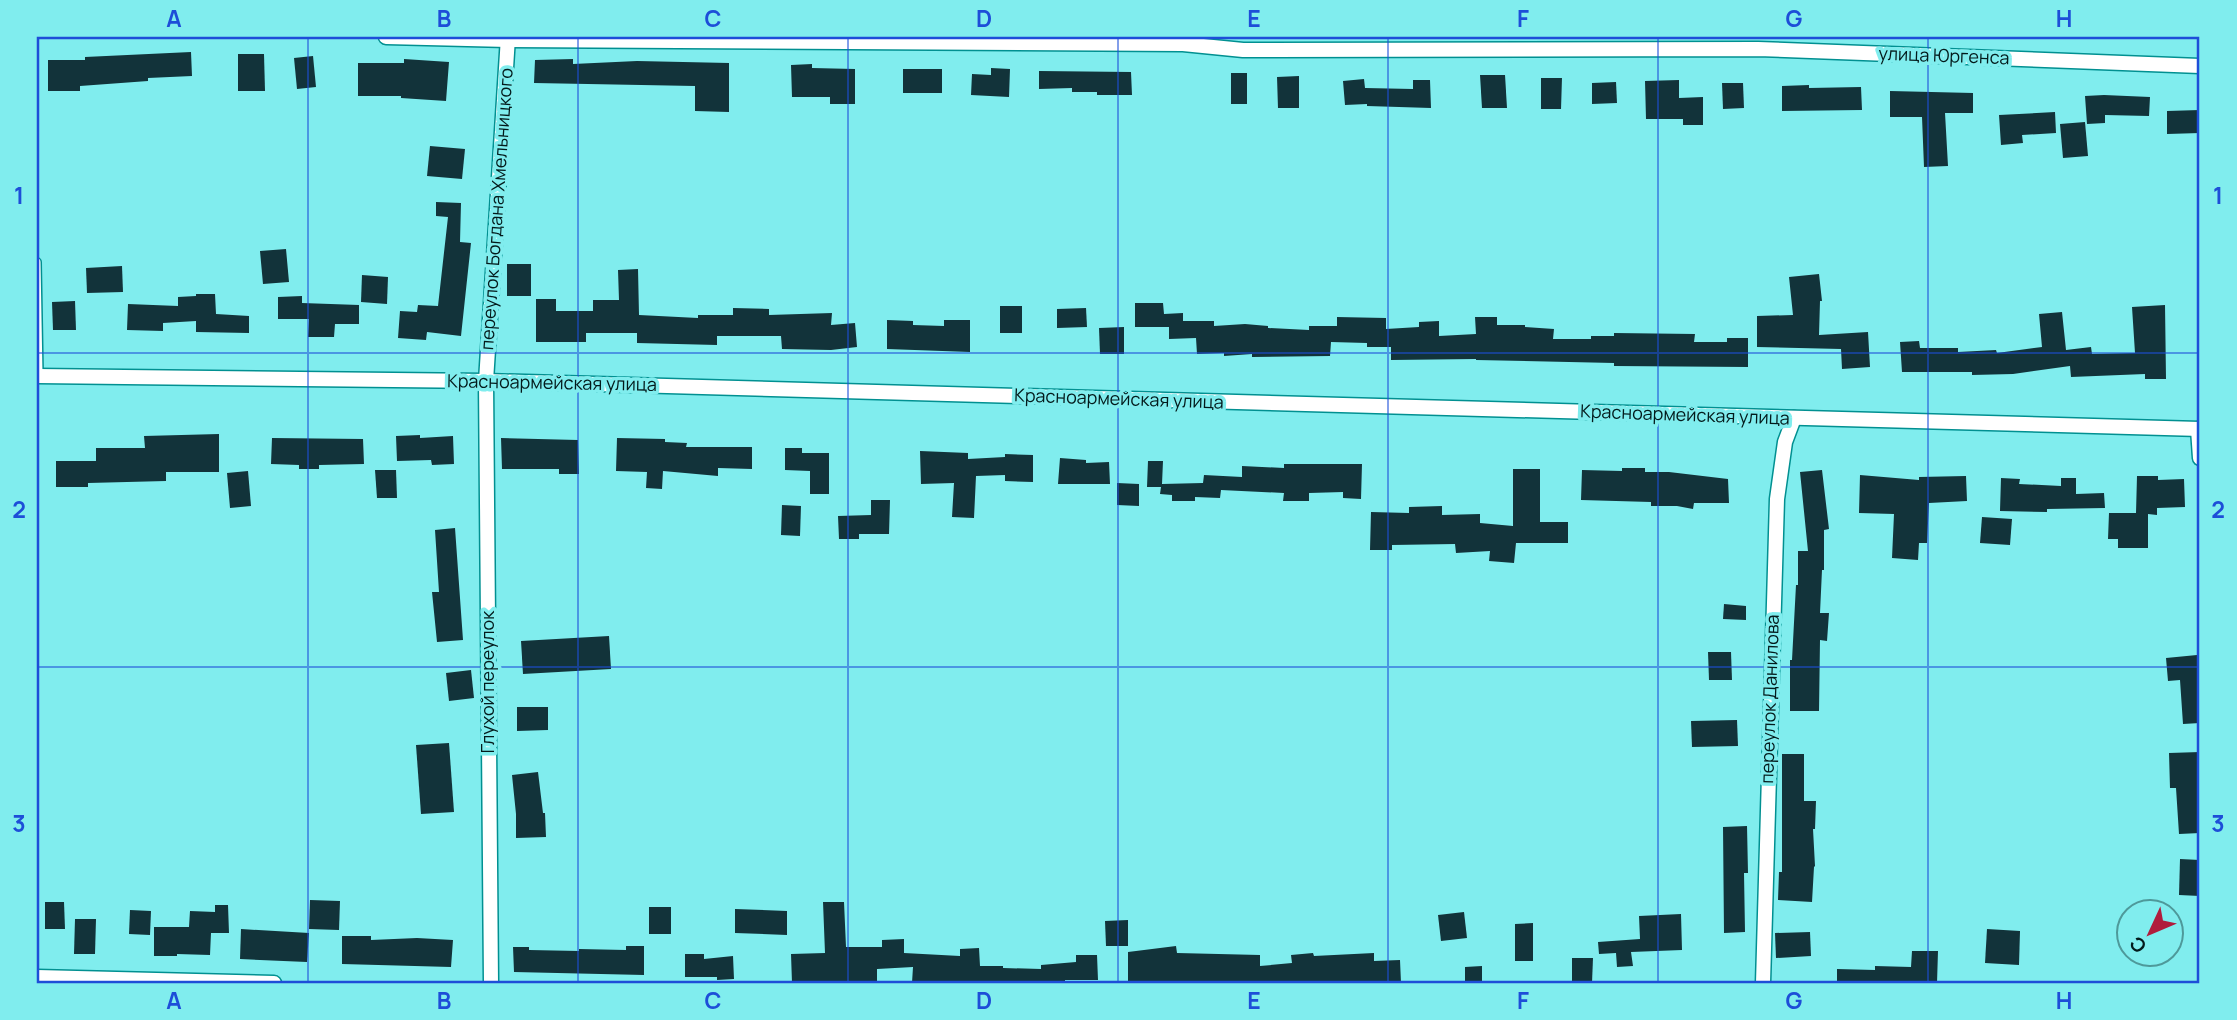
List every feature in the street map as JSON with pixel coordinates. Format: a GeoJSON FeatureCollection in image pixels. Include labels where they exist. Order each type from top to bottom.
{"type":"FeatureCollection","features":[{"type":"Feature","properties":{"kind":"street","name":"улица Юргенса"},"geometry":{"type":"LineString","coordinates":[[386,37],[1184,41],[1243,50],[1758,43],[2200,66]]}},
{"type":"Feature","properties":{"kind":"street","name":"переулок Богдана Хмельницкого"},"geometry":{"type":"LineString","coordinates":[[486,381],[508,39]]}},
{"type":"Feature","properties":{"kind":"street","name":"Красноармейская улица"},"geometry":{"type":"LineString","coordinates":[[38,376],[486,381],[2199,429]]}},
{"type":"Feature","properties":{"kind":"street","name":"Глухой переулок"},"geometry":{"type":"LineString","coordinates":[[486,381],[491,983]]}},
{"type":"Feature","properties":{"kind":"street","name":"переулок Данилова"},"geometry":{"type":"LineString","coordinates":[[1763,983],[1777,499],[1785,442],[1794,418]]}},
{"type":"Feature","properties":{"kind":"street"},"geometry":{"type":"LineString","coordinates":[[2199,429],[2200,458]]}},
{"type":"Feature","properties":{"kind":"street"},"geometry":{"type":"LineString","coordinates":[[37,977],[274,983]]}},
{"type":"Feature","properties":{"kind":"lane"},"geometry":{"type":"LineString","coordinates":[[37,262],[38,376]]}},
{"type":"Feature","properties":{"kind":"building"},"geometry":{"type":"Polygon","coordinates":[[[191,52],[192,76],[80,86],[80,91],[48,91],[48,60],[191,52]]]}},
{"type":"Feature","properties":{"kind":"building"},"geometry":{"type":"Polygon","coordinates":[[[238,54],[264,54],[265,91],[238,91],[238,54]]]}},
{"type":"Feature","properties":{"kind":"building"},"geometry":{"type":"Polygon","coordinates":[[[313,56],[316,87],[297,89],[294,58],[313,56]]]}},
{"type":"Feature","properties":{"kind":"building"},"geometry":{"type":"Polygon","coordinates":[[[404,59],[449,62],[446,101],[401,96],[358,96],[358,63],[404,63],[404,59]]]}},
{"type":"Feature","properties":{"kind":"building"},"geometry":{"type":"Polygon","coordinates":[[[573,59],[573,64],[637,61],[729,63],[729,112],[695,111],[695,86],[534,83],[535,60],[573,59]]]}},
{"type":"Feature","properties":{"kind":"building"},"geometry":{"type":"Polygon","coordinates":[[[812,64],[812,68],[855,69],[855,104],[830,104],[830,97],[792,97],[791,65],[812,64]]]}},
{"type":"Feature","properties":{"kind":"building"},"geometry":{"type":"Polygon","coordinates":[[[991,68],[1010,69],[1009,97],[971,95],[972,74],[991,75],[991,68]]]}},
{"type":"Feature","properties":{"kind":"building"},"geometry":{"type":"Polygon","coordinates":[[[903,69],[942,69],[942,93],[903,93],[903,69]]]}},
{"type":"Feature","properties":{"kind":"building"},"geometry":{"type":"Polygon","coordinates":[[[1039,71],[1131,72],[1132,95],[1097,95],[1097,92],[1072,92],[1072,88],[1039,89],[1039,71]]]}},
{"type":"Feature","properties":{"kind":"building"},"geometry":{"type":"Polygon","coordinates":[[[1231,73],[1247,73],[1247,104],[1231,104],[1231,73]]]}},
{"type":"Feature","properties":{"kind":"building"},"geometry":{"type":"Polygon","coordinates":[[[1480,75],[1505,75],[1507,108],[1482,108],[1480,75]]]}},
{"type":"Feature","properties":{"kind":"building"},"geometry":{"type":"Polygon","coordinates":[[[1299,76],[1299,108],[1278,108],[1277,77],[1299,76]]]}},
{"type":"Feature","properties":{"kind":"building"},"geometry":{"type":"Polygon","coordinates":[[[1541,78],[1562,78],[1561,109],[1541,109],[1541,78]]]}},
{"type":"Feature","properties":{"kind":"building"},"geometry":{"type":"Polygon","coordinates":[[[1364,79],[1365,88],[1413,89],[1413,80],[1430,80],[1431,108],[1345,105],[1343,81],[1364,79]]]}},
{"type":"Feature","properties":{"kind":"building"},"geometry":{"type":"Polygon","coordinates":[[[1679,80],[1679,98],[1703,97],[1703,125],[1683,125],[1683,119],[1646,119],[1645,81],[1679,80]]]}},
{"type":"Feature","properties":{"kind":"building"},"geometry":{"type":"Polygon","coordinates":[[[1616,82],[1617,103],[1592,104],[1592,83],[1616,82]]]}},
{"type":"Feature","properties":{"kind":"building"},"geometry":{"type":"Polygon","coordinates":[[[1722,83],[1743,83],[1744,108],[1723,109],[1722,83]]]}},
{"type":"Feature","properties":{"kind":"building"},"geometry":{"type":"Polygon","coordinates":[[[1809,85],[1809,88],[1861,87],[1862,110],[1782,111],[1782,86],[1809,85]]]}},
{"type":"Feature","properties":{"kind":"building"},"geometry":{"type":"Polygon","coordinates":[[[1890,91],[1973,93],[1973,113],[1945,113],[1948,166],[1924,167],[1922,117],[1890,117],[1890,91]]]}},
{"type":"Feature","properties":{"kind":"building"},"geometry":{"type":"Polygon","coordinates":[[[2085,96],[2150,97],[2149,116],[2105,115],[2105,123],[2087,124],[2085,96]]]}},
{"type":"Feature","properties":{"kind":"building"},"geometry":{"type":"Polygon","coordinates":[[[2200,110],[2200,133],[2167,134],[2167,111],[2200,110]]]}},
{"type":"Feature","properties":{"kind":"building"},"geometry":{"type":"Polygon","coordinates":[[[2055,112],[2056,133],[2022,135],[2023,143],[2001,145],[1999,115],[2055,112]]]}},
{"type":"Feature","properties":{"kind":"building"},"geometry":{"type":"Polygon","coordinates":[[[2085,122],[2088,156],[2063,158],[2060,124],[2085,122]]]}},
{"type":"Feature","properties":{"kind":"building"},"geometry":{"type":"Polygon","coordinates":[[[430,146],[465,149],[462,179],[427,176],[430,146]]]}},
{"type":"Feature","properties":{"kind":"building"},"geometry":{"type":"Polygon","coordinates":[[[436,202],[461,203],[460,242],[471,243],[461,336],[427,332],[426,340],[398,338],[400,311],[417,312],[418,305],[438,306],[448,217],[436,216],[436,202]]]}},
{"type":"Feature","properties":{"kind":"building"},"geometry":{"type":"Polygon","coordinates":[[[286,249],[289,282],[263,284],[260,251],[286,249]]]}},
{"type":"Feature","properties":{"kind":"building"},"geometry":{"type":"Polygon","coordinates":[[[507,264],[531,264],[531,296],[507,296],[507,264]]]}},
{"type":"Feature","properties":{"kind":"building"},"geometry":{"type":"Polygon","coordinates":[[[122,266],[123,292],[87,293],[86,268],[122,266]]]}},
{"type":"Feature","properties":{"kind":"building"},"geometry":{"type":"Polygon","coordinates":[[[638,269],[639,315],[698,318],[698,315],[733,315],[733,308],[769,309],[769,315],[832,313],[831,325],[855,323],[857,347],[831,350],[782,349],[781,336],[717,336],[717,345],[637,343],[637,333],[586,333],[586,342],[536,342],[536,299],[556,299],[556,311],[593,311],[593,300],[619,300],[618,270],[638,269]]]}},
{"type":"Feature","properties":{"kind":"building"},"geometry":{"type":"Polygon","coordinates":[[[1819,274],[1822,301],[1819,335],[1868,332],[1870,367],[1842,369],[1841,349],[1757,347],[1757,316],[1793,315],[1789,277],[1819,274]]]}},
{"type":"Feature","properties":{"kind":"building"},"geometry":{"type":"Polygon","coordinates":[[[362,275],[388,277],[387,304],[361,302],[362,275]]]}},
{"type":"Feature","properties":{"kind":"building"},"geometry":{"type":"Polygon","coordinates":[[[215,294],[216,314],[249,316],[249,333],[196,332],[196,321],[163,323],[163,331],[127,330],[128,304],[178,306],[178,297],[215,294]]]}},
{"type":"Feature","properties":{"kind":"building"},"geometry":{"type":"Polygon","coordinates":[[[302,296],[302,303],[359,305],[359,324],[335,324],[334,337],[308,337],[309,319],[278,319],[278,297],[302,296]]]}},
{"type":"Feature","properties":{"kind":"building"},"geometry":{"type":"Polygon","coordinates":[[[75,301],[76,330],[53,330],[52,302],[75,301]]]}},
{"type":"Feature","properties":{"kind":"building"},"geometry":{"type":"Polygon","coordinates":[[[1135,303],[1163,303],[1164,314],[1183,313],[1183,321],[1214,321],[1214,326],[1245,324],[1309,330],[1309,326],[1337,326],[1337,317],[1386,318],[1386,329],[1419,327],[1419,322],[1439,321],[1439,336],[1476,334],[1475,317],[1497,317],[1497,325],[1554,329],[1553,339],[1591,339],[1591,336],[1614,336],[1614,333],[1695,334],[1694,342],[1727,342],[1727,338],[1748,338],[1748,367],[1614,366],[1614,363],[1476,359],[1391,360],[1391,347],[1331,342],[1330,356],[1252,357],[1252,354],[1197,354],[1196,338],[1169,339],[1169,327],[1135,327],[1135,303]]]}},
{"type":"Feature","properties":{"kind":"building"},"geometry":{"type":"Polygon","coordinates":[[[2165,305],[2166,379],[2145,379],[2145,374],[2071,377],[2070,366],[2013,374],[1902,372],[1900,342],[1919,341],[1920,348],[1958,348],[1958,352],[1996,350],[1997,353],[2042,347],[2039,314],[2062,312],[2066,350],[2091,347],[2092,354],[2135,353],[2132,307],[2165,305]]]}},
{"type":"Feature","properties":{"kind":"building"},"geometry":{"type":"Polygon","coordinates":[[[1000,306],[1022,306],[1022,333],[1000,333],[1000,306]]]}},
{"type":"Feature","properties":{"kind":"building"},"geometry":{"type":"Polygon","coordinates":[[[1086,308],[1087,327],[1057,328],[1057,309],[1086,308]]]}},
{"type":"Feature","properties":{"kind":"building"},"geometry":{"type":"Polygon","coordinates":[[[887,320],[913,321],[913,325],[944,326],[944,320],[970,320],[970,352],[887,349],[887,320]]]}},
{"type":"Feature","properties":{"kind":"building"},"geometry":{"type":"Polygon","coordinates":[[[1124,327],[1124,354],[1100,354],[1099,328],[1124,327]]]}},
{"type":"Feature","properties":{"kind":"building"},"geometry":{"type":"Polygon","coordinates":[[[219,434],[219,472],[166,472],[166,481],[88,483],[88,487],[56,487],[56,461],[96,461],[96,448],[145,448],[144,436],[219,434]]]}},
{"type":"Feature","properties":{"kind":"building"},"geometry":{"type":"Polygon","coordinates":[[[420,435],[420,438],[453,436],[454,464],[432,465],[431,460],[397,461],[396,436],[420,435]]]}},
{"type":"Feature","properties":{"kind":"building"},"geometry":{"type":"Polygon","coordinates":[[[272,438],[363,439],[364,464],[319,465],[319,469],[299,469],[299,465],[271,464],[272,438]]]}},
{"type":"Feature","properties":{"kind":"building"},"geometry":{"type":"Polygon","coordinates":[[[501,438],[578,440],[579,474],[559,474],[559,469],[502,469],[501,438]]]}},
{"type":"Feature","properties":{"kind":"building"},"geometry":{"type":"Polygon","coordinates":[[[617,438],[665,439],[665,442],[687,443],[686,447],[752,447],[752,469],[718,468],[718,476],[663,471],[662,489],[646,488],[647,472],[616,471],[617,438]]]}},
{"type":"Feature","properties":{"kind":"building"},"geometry":{"type":"Polygon","coordinates":[[[785,448],[802,448],[802,453],[829,453],[829,494],[810,494],[810,471],[785,470],[785,448]]]}},
{"type":"Feature","properties":{"kind":"building"},"geometry":{"type":"Polygon","coordinates":[[[920,451],[968,453],[968,459],[1005,457],[1005,454],[1033,455],[1033,482],[1005,481],[1005,475],[976,476],[974,518],[952,517],[954,483],[921,484],[920,451]]]}},
{"type":"Feature","properties":{"kind":"building"},"geometry":{"type":"Polygon","coordinates":[[[1060,458],[1086,460],[1086,463],[1109,462],[1110,484],[1058,484],[1060,458]]]}},
{"type":"Feature","properties":{"kind":"building"},"geometry":{"type":"Polygon","coordinates":[[[1148,461],[1163,461],[1162,484],[1203,483],[1204,475],[1242,477],[1242,466],[1284,468],[1284,464],[1362,464],[1361,499],[1343,498],[1343,492],[1309,493],[1309,501],[1283,501],[1284,493],[1221,490],[1220,498],[1195,497],[1195,501],[1172,501],[1172,495],[1160,494],[1161,487],[1147,487],[1148,461]]]}},
{"type":"Feature","properties":{"kind":"building"},"geometry":{"type":"Polygon","coordinates":[[[1622,468],[1645,468],[1645,472],[1728,479],[1729,503],[1694,503],[1693,509],[1651,506],[1651,502],[1581,500],[1582,470],[1622,471],[1622,468]]]}},
{"type":"Feature","properties":{"kind":"building"},"geometry":{"type":"Polygon","coordinates":[[[1513,469],[1540,469],[1540,522],[1568,522],[1568,543],[1516,543],[1514,563],[1489,561],[1490,551],[1456,553],[1455,544],[1392,545],[1392,550],[1370,550],[1371,512],[1409,513],[1409,507],[1442,506],[1442,515],[1480,514],[1480,523],[1513,526],[1513,469]]]}},
{"type":"Feature","properties":{"kind":"building"},"geometry":{"type":"Polygon","coordinates":[[[375,470],[396,470],[397,498],[377,498],[375,470]]]}},
{"type":"Feature","properties":{"kind":"building"},"geometry":{"type":"Polygon","coordinates":[[[1822,470],[1829,529],[1824,530],[1820,613],[1829,613],[1827,641],[1820,640],[1819,711],[1790,711],[1790,660],[1798,585],[1798,551],[1808,551],[1800,472],[1822,470]]]}},
{"type":"Feature","properties":{"kind":"building"},"geometry":{"type":"Polygon","coordinates":[[[248,471],[251,506],[230,508],[227,473],[248,471]]]}},
{"type":"Feature","properties":{"kind":"building"},"geometry":{"type":"Polygon","coordinates":[[[1860,475],[1919,480],[1919,477],[1966,476],[1967,501],[1929,503],[1927,543],[1919,543],[1918,560],[1892,558],[1894,514],[1859,513],[1860,475]]]}},
{"type":"Feature","properties":{"kind":"building"},"geometry":{"type":"Polygon","coordinates":[[[2137,476],[2158,476],[2158,480],[2184,479],[2185,507],[2157,508],[2157,515],[2148,514],[2148,548],[2118,548],[2118,539],[2108,539],[2109,513],[2136,513],[2137,476]]]}},
{"type":"Feature","properties":{"kind":"building"},"geometry":{"type":"Polygon","coordinates":[[[2001,478],[2020,479],[2019,484],[2061,486],[2061,478],[2076,478],[2076,494],[2104,493],[2105,508],[2047,509],[2047,512],[2000,511],[2001,478]]]}},
{"type":"Feature","properties":{"kind":"building"},"geometry":{"type":"Polygon","coordinates":[[[1117,483],[1139,484],[1139,506],[1117,505],[1117,483]]]}},
{"type":"Feature","properties":{"kind":"building"},"geometry":{"type":"Polygon","coordinates":[[[871,500],[890,500],[889,534],[859,534],[859,539],[839,539],[838,516],[871,515],[871,500]]]}},
{"type":"Feature","properties":{"kind":"building"},"geometry":{"type":"Polygon","coordinates":[[[782,505],[801,506],[800,536],[781,535],[782,505]]]}},
{"type":"Feature","properties":{"kind":"building"},"geometry":{"type":"Polygon","coordinates":[[[1982,517],[2012,519],[2010,545],[1980,543],[1982,517]]]}},
{"type":"Feature","properties":{"kind":"building"},"geometry":{"type":"Polygon","coordinates":[[[455,528],[463,640],[437,642],[432,592],[439,592],[435,530],[455,528]]]}},
{"type":"Feature","properties":{"kind":"building"},"geometry":{"type":"Polygon","coordinates":[[[1724,604],[1746,606],[1746,620],[1723,619],[1724,604]]]}},
{"type":"Feature","properties":{"kind":"building"},"geometry":{"type":"Polygon","coordinates":[[[609,636],[611,669],[523,674],[521,641],[609,636]]]}},
{"type":"Feature","properties":{"kind":"building"},"geometry":{"type":"Polygon","coordinates":[[[1708,652],[1731,652],[1732,680],[1709,680],[1708,652]]]}},
{"type":"Feature","properties":{"kind":"building"},"geometry":{"type":"Polygon","coordinates":[[[2197,655],[2200,723],[2183,724],[2180,680],[2168,681],[2166,658],[2197,655]]]}},
{"type":"Feature","properties":{"kind":"building"},"geometry":{"type":"Polygon","coordinates":[[[471,670],[474,698],[449,701],[446,673],[471,670]]]}},
{"type":"Feature","properties":{"kind":"building"},"geometry":{"type":"Polygon","coordinates":[[[517,707],[548,707],[548,730],[517,731],[517,707]]]}},
{"type":"Feature","properties":{"kind":"building"},"geometry":{"type":"Polygon","coordinates":[[[1737,720],[1738,746],[1692,747],[1691,721],[1737,720]]]}},
{"type":"Feature","properties":{"kind":"building"},"geometry":{"type":"Polygon","coordinates":[[[449,743],[454,812],[421,814],[416,745],[449,743]]]}},
{"type":"Feature","properties":{"kind":"building"},"geometry":{"type":"Polygon","coordinates":[[[2200,752],[2200,833],[2179,834],[2176,788],[2170,788],[2169,753],[2200,752]]]}},
{"type":"Feature","properties":{"kind":"building"},"geometry":{"type":"Polygon","coordinates":[[[1782,754],[1804,754],[1804,801],[1816,801],[1812,902],[1778,900],[1779,872],[1782,872],[1782,754]]]}},
{"type":"Feature","properties":{"kind":"building"},"geometry":{"type":"Polygon","coordinates":[[[538,772],[546,837],[516,838],[512,775],[538,772]]]}},
{"type":"Feature","properties":{"kind":"building"},"geometry":{"type":"Polygon","coordinates":[[[1747,826],[1748,873],[1744,873],[1745,932],[1724,933],[1723,827],[1747,826]]]}},
{"type":"Feature","properties":{"kind":"building"},"geometry":{"type":"Polygon","coordinates":[[[2180,859],[2200,860],[2200,896],[2179,895],[2180,859]]]}},
{"type":"Feature","properties":{"kind":"building"},"geometry":{"type":"Polygon","coordinates":[[[310,900],[340,901],[339,930],[309,929],[310,900]]]}},
{"type":"Feature","properties":{"kind":"building"},"geometry":{"type":"Polygon","coordinates":[[[45,902],[64,902],[65,929],[45,929],[45,902]]]}},
{"type":"Feature","properties":{"kind":"building"},"geometry":{"type":"Polygon","coordinates":[[[823,902],[844,902],[846,947],[882,947],[882,940],[904,939],[904,953],[960,956],[960,949],[979,948],[980,966],[1003,968],[1041,969],[1041,965],[1076,962],[1076,955],[1097,955],[1098,980],[1065,980],[1065,983],[912,983],[913,967],[877,969],[877,983],[792,983],[791,954],[825,953],[823,902]]]}},
{"type":"Feature","properties":{"kind":"building"},"geometry":{"type":"Polygon","coordinates":[[[215,905],[228,905],[229,933],[211,933],[210,955],[154,956],[154,927],[189,927],[190,911],[215,912],[215,905]]]}},
{"type":"Feature","properties":{"kind":"building"},"geometry":{"type":"Polygon","coordinates":[[[649,907],[671,907],[671,934],[649,934],[649,907]]]}},
{"type":"Feature","properties":{"kind":"building"},"geometry":{"type":"Polygon","coordinates":[[[735,909],[787,911],[787,935],[735,933],[735,909]]]}},
{"type":"Feature","properties":{"kind":"building"},"geometry":{"type":"Polygon","coordinates":[[[130,910],[151,911],[150,935],[129,934],[130,910]]]}},
{"type":"Feature","properties":{"kind":"building"},"geometry":{"type":"Polygon","coordinates":[[[1464,912],[1467,938],[1441,941],[1438,915],[1464,912]]]}},
{"type":"Feature","properties":{"kind":"building"},"geometry":{"type":"Polygon","coordinates":[[[1681,914],[1682,950],[1631,952],[1633,966],[1617,967],[1616,953],[1599,954],[1598,942],[1640,939],[1639,916],[1681,914]]]}},
{"type":"Feature","properties":{"kind":"building"},"geometry":{"type":"Polygon","coordinates":[[[75,919],[96,919],[95,954],[74,954],[75,919]]]}},
{"type":"Feature","properties":{"kind":"building"},"geometry":{"type":"Polygon","coordinates":[[[1128,920],[1128,946],[1106,946],[1105,921],[1128,920]]]}},
{"type":"Feature","properties":{"kind":"building"},"geometry":{"type":"Polygon","coordinates":[[[1533,923],[1533,961],[1515,961],[1515,924],[1533,923]]]}},
{"type":"Feature","properties":{"kind":"building"},"geometry":{"type":"Polygon","coordinates":[[[241,929],[309,933],[307,962],[240,959],[241,929]]]}},
{"type":"Feature","properties":{"kind":"building"},"geometry":{"type":"Polygon","coordinates":[[[1987,929],[2020,931],[2019,965],[1985,963],[1987,929]]]}},
{"type":"Feature","properties":{"kind":"building"},"geometry":{"type":"Polygon","coordinates":[[[1810,932],[1811,956],[1776,958],[1775,933],[1810,932]]]}},
{"type":"Feature","properties":{"kind":"building"},"geometry":{"type":"Polygon","coordinates":[[[342,936],[371,936],[371,940],[453,940],[451,967],[342,964],[342,936]]]}},
{"type":"Feature","properties":{"kind":"building"},"geometry":{"type":"Polygon","coordinates":[[[626,946],[644,946],[644,975],[514,972],[513,947],[579,951],[626,950],[626,946]]]}},
{"type":"Feature","properties":{"kind":"building"},"geometry":{"type":"Polygon","coordinates":[[[1176,946],[1177,953],[1260,955],[1260,966],[1292,963],[1291,955],[1374,953],[1374,961],[1400,960],[1401,983],[1128,983],[1128,952],[1176,946]]]}},
{"type":"Feature","properties":{"kind":"building"},"geometry":{"type":"Polygon","coordinates":[[[1912,951],[1938,951],[1937,983],[1837,983],[1837,969],[1911,967],[1912,951]]]}},
{"type":"Feature","properties":{"kind":"building"},"geometry":{"type":"Polygon","coordinates":[[[685,954],[704,954],[704,959],[733,956],[734,979],[685,977],[685,954]]]}},
{"type":"Feature","properties":{"kind":"building"},"geometry":{"type":"Polygon","coordinates":[[[1572,958],[1593,958],[1592,983],[1572,983],[1572,958]]]}},
{"type":"Feature","properties":{"kind":"building"},"geometry":{"type":"Polygon","coordinates":[[[1482,966],[1482,983],[1465,983],[1465,967],[1482,966]]]}}]}
